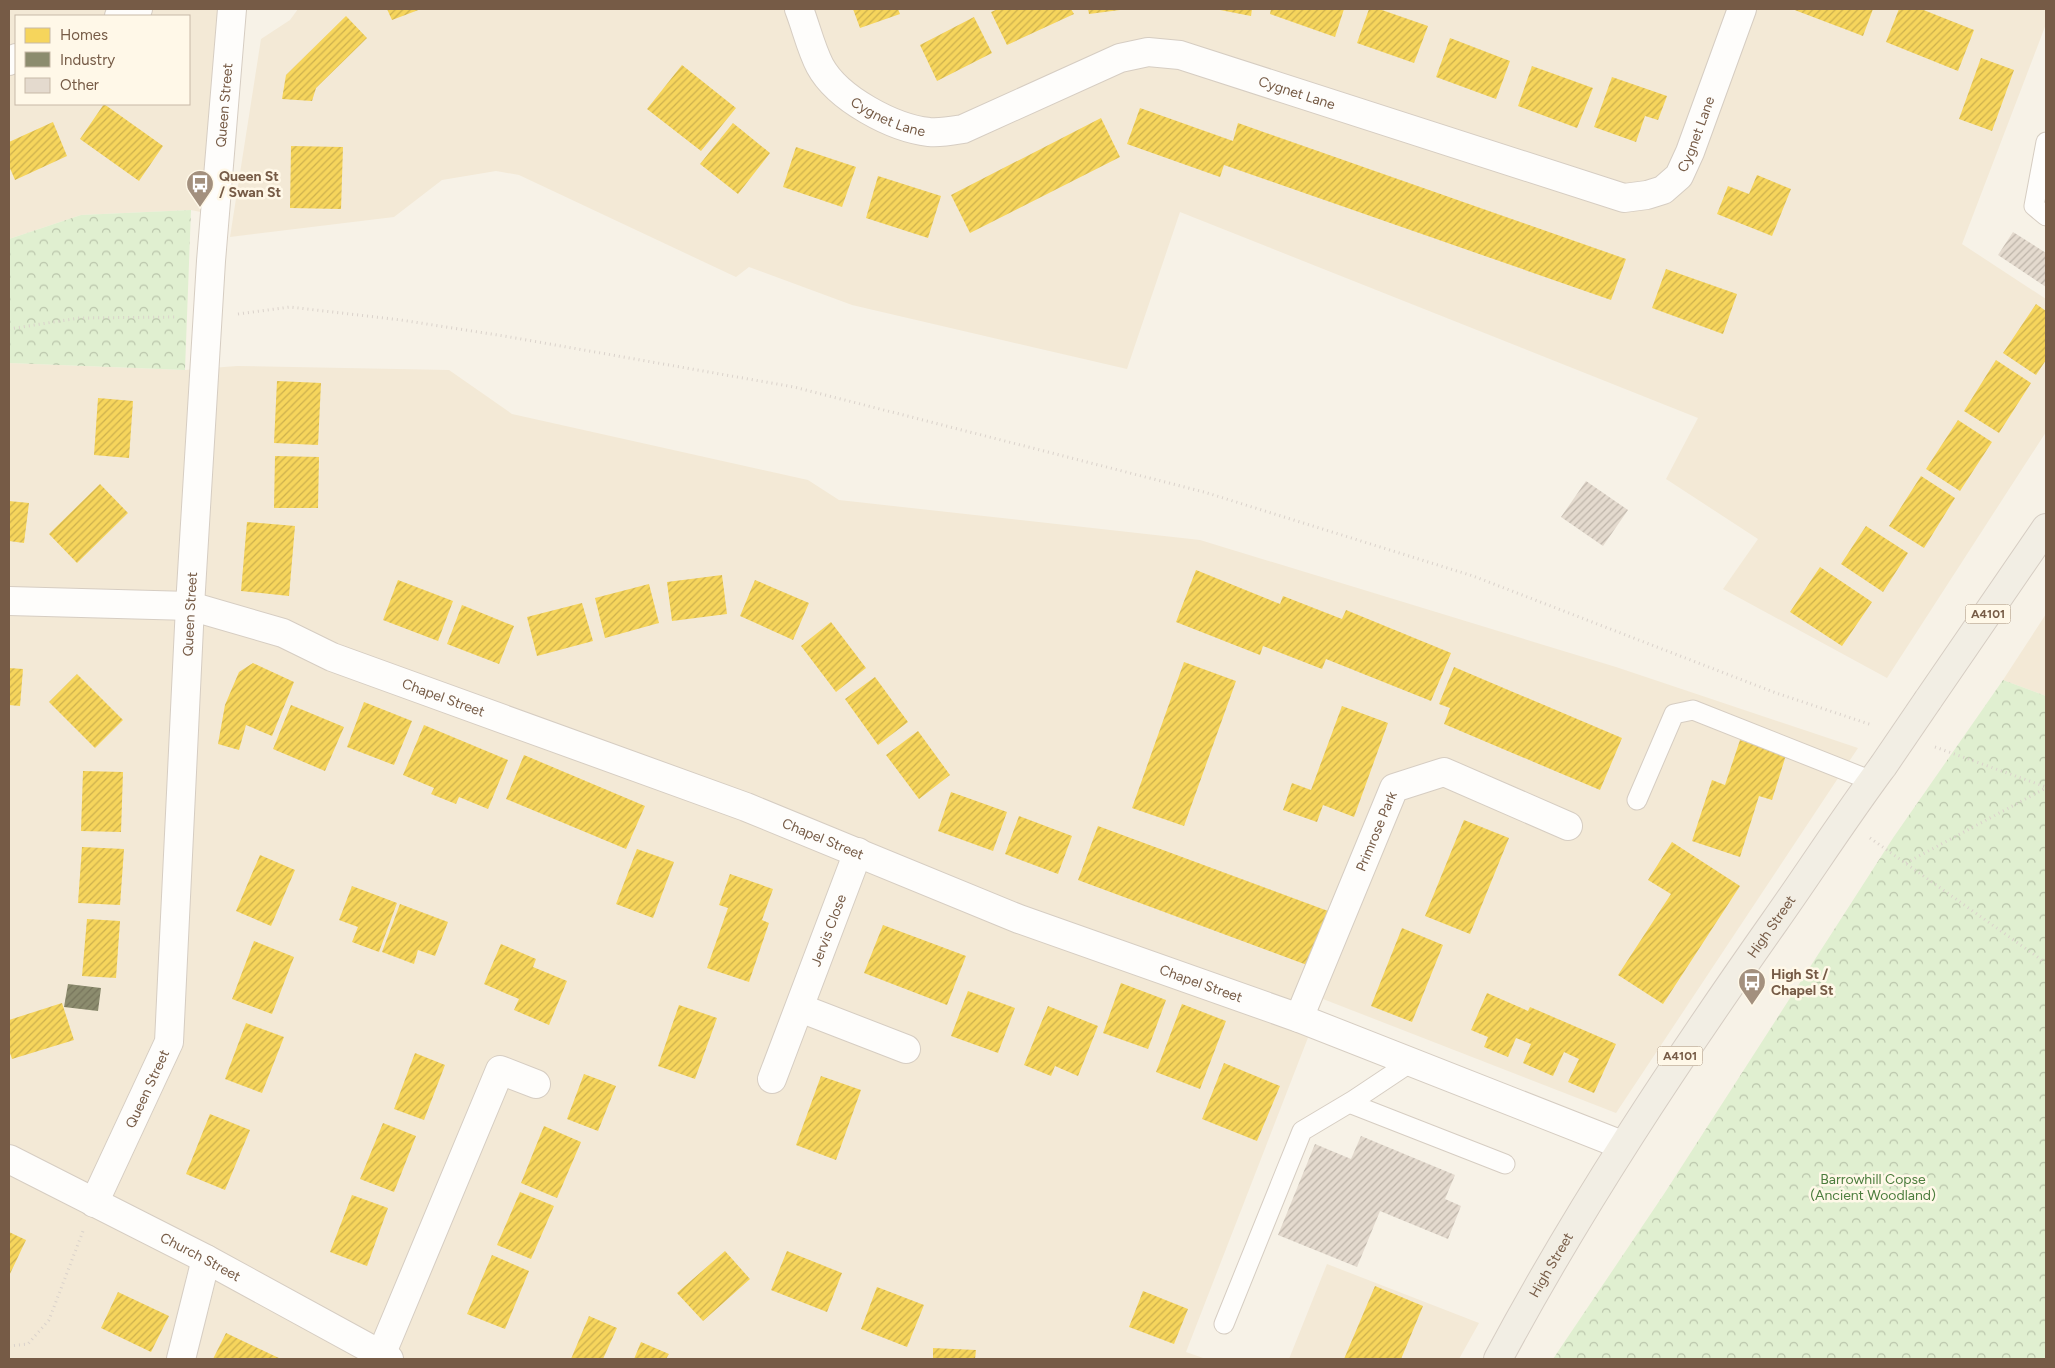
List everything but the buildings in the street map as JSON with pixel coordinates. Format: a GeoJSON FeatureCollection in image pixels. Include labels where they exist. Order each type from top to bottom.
{"type":"FeatureCollection","features":[{"type":"Feature","properties":{"kind":"main road","name":"High Street"},"geometry":{"type":"LineString","coordinates":[[1498,1359],[1533,1294],[1622,1145],[1682,1053],[1845,821],[2046,528]]}},
{"type":"Feature","properties":{"kind":"street"},"geometry":{"type":"LineString","coordinates":[[123,15],[138,9]]}},
{"type":"Feature","properties":{"kind":"street","name":"Queen Street"},"geometry":{"type":"LineString","coordinates":[[94,1203],[169,1042],[190,606],[211,260],[232,9]]}},
{"type":"Feature","properties":{"kind":"street","name":"Cygnet Lane"},"geometry":{"type":"LineString","coordinates":[[799,9],[820,67],[836,87],[856,103],[881,116],[928,132],[947,132],[963,128],[1120,58],[1148,52],[1180,54],[1624,198],[1647,196],[1663,190],[1679,176],[1690,152],[1742,9]]}},
{"type":"Feature","properties":{"kind":"street","name":"Chapel Street"},"geometry":{"type":"LineString","coordinates":[[9,601],[190,606],[283,633],[332,657],[736,804],[858,852],[1019,920],[1299,1018],[1622,1145]]}},
{"type":"Feature","properties":{"kind":"street","name":"Primrose Park"},"geometry":{"type":"LineString","coordinates":[[1299,1018],[1394,788],[1444,772],[1568,826]]}},
{"type":"Feature","properties":{"kind":"street","name":"Jervis Close"},"geometry":{"type":"LineString","coordinates":[[772,1079],[858,852]]}},
{"type":"Feature","properties":{"kind":"street"},"geometry":{"type":"LineString","coordinates":[[800,1008],[906,1050]]}},
{"type":"Feature","properties":{"kind":"street"},"geometry":{"type":"LineString","coordinates":[[385,1357],[500,1070],[536,1084]]}},
{"type":"Feature","properties":{"kind":"street","name":"Church Street"},"geometry":{"type":"LineString","coordinates":[[9,1159],[206,1259],[385,1357]]}},
{"type":"Feature","properties":{"kind":"street"},"geometry":{"type":"LineString","coordinates":[[181,1359],[206,1259]]}},
{"type":"Feature","properties":{"kind":"lane"},"geometry":{"type":"LineString","coordinates":[[2046,147],[2034,206],[2046,216]]}},
{"type":"Feature","properties":{"kind":"lane"},"geometry":{"type":"LineString","coordinates":[[1637,800],[1674,714],[1694,710],[1877,773]]}},
{"type":"Feature","properties":{"kind":"lane"},"geometry":{"type":"LineString","coordinates":[[1224,1324],[1302,1130],[1349,1103],[1411,1062]]}},
{"type":"Feature","properties":{"kind":"lane"},"geometry":{"type":"LineString","coordinates":[[1349,1103],[1505,1164]]}},
{"type":"Feature","properties":{"kind":"path"},"geometry":{"type":"LineString","coordinates":[[234,315],[290,307],[504,336],[794,387],[1204,492],[1473,576],[1776,693],[1879,728]]}},
{"type":"Feature","properties":{"kind":"path"},"geometry":{"type":"LineString","coordinates":[[9,329],[79,318],[187,317]]}},
{"type":"Feature","properties":{"kind":"path"},"geometry":{"type":"LineString","coordinates":[[1926,744],[2046,787]]}},
{"type":"Feature","properties":{"kind":"path"},"geometry":{"type":"LineString","coordinates":[[1906,863],[2046,787]]}},
{"type":"Feature","properties":{"kind":"path"},"geometry":{"type":"LineString","coordinates":[[1845,821],[2046,963]]}},
{"type":"Feature","properties":{"kind":"path"},"geometry":{"type":"LineString","coordinates":[[9,1346],[28,1344],[49,1320],[94,1203]]}},
{"type":"Feature","properties":{"kind":"shaded area"},"geometry":{"type":"Polygon","coordinates":[[[9,9],[232,9],[215,215],[191,210],[81,215],[9,239],[9,9]]]}},
{"type":"Feature","properties":{"kind":"shaded area"},"geometry":{"type":"Polygon","coordinates":[[[298,9],[2046,9],[2046,24],[1962,244],[2046,299],[2046,432],[1887,678],[1723,589],[1758,539],[1666,479],[1698,418],[1180,212],[1127,369],[852,305],[749,267],[736,277],[519,175],[496,171],[442,180],[394,217],[230,237],[261,39],[290,20],[298,9]]]}},
{"type":"Feature","properties":{"kind":"shaded area"},"geometry":{"type":"Polygon","coordinates":[[[9,363],[185,370],[237,366],[449,370],[512,414],[808,480],[839,500],[1200,540],[1616,667],[1858,748],[1616,1113],[1323,999],[1186,1352],[1206,1359],[9,1359],[9,363]]]}},
{"type":"Feature","properties":{"kind":"shaded area"},"geometry":{"type":"Polygon","coordinates":[[[2046,614],[2046,696],[2003,680],[2046,614]]]}},
{"type":"Feature","properties":{"kind":"shaded area"},"geometry":{"type":"Polygon","coordinates":[[[1327,1264],[1479,1323],[1459,1359],[1289,1359],[1327,1264]]]}},
{"type":"Feature","properties":{"kind":"green space"},"geometry":{"type":"Polygon","coordinates":[[[191,210],[185,370],[9,363],[9,239],[81,215],[191,210]]]}},
{"type":"Feature","properties":{"kind":"green space","name":"Barrowhill Copse (Ancient Woodland)"},"geometry":{"type":"Polygon","coordinates":[[[2003,680],[2046,696],[2046,1359],[1553,1359],[1664,1194],[1893,838],[2003,680]]]}},
{"type":"Feature","properties":{"kind":"place","name":"Queen St / Swan St"},"geometry":{"type":"Point","coordinates":[200,208]}},
{"type":"Feature","properties":{"kind":"place","name":"High St / Chapel St"},"geometry":{"type":"Point","coordinates":[1752,1006]}}]}
